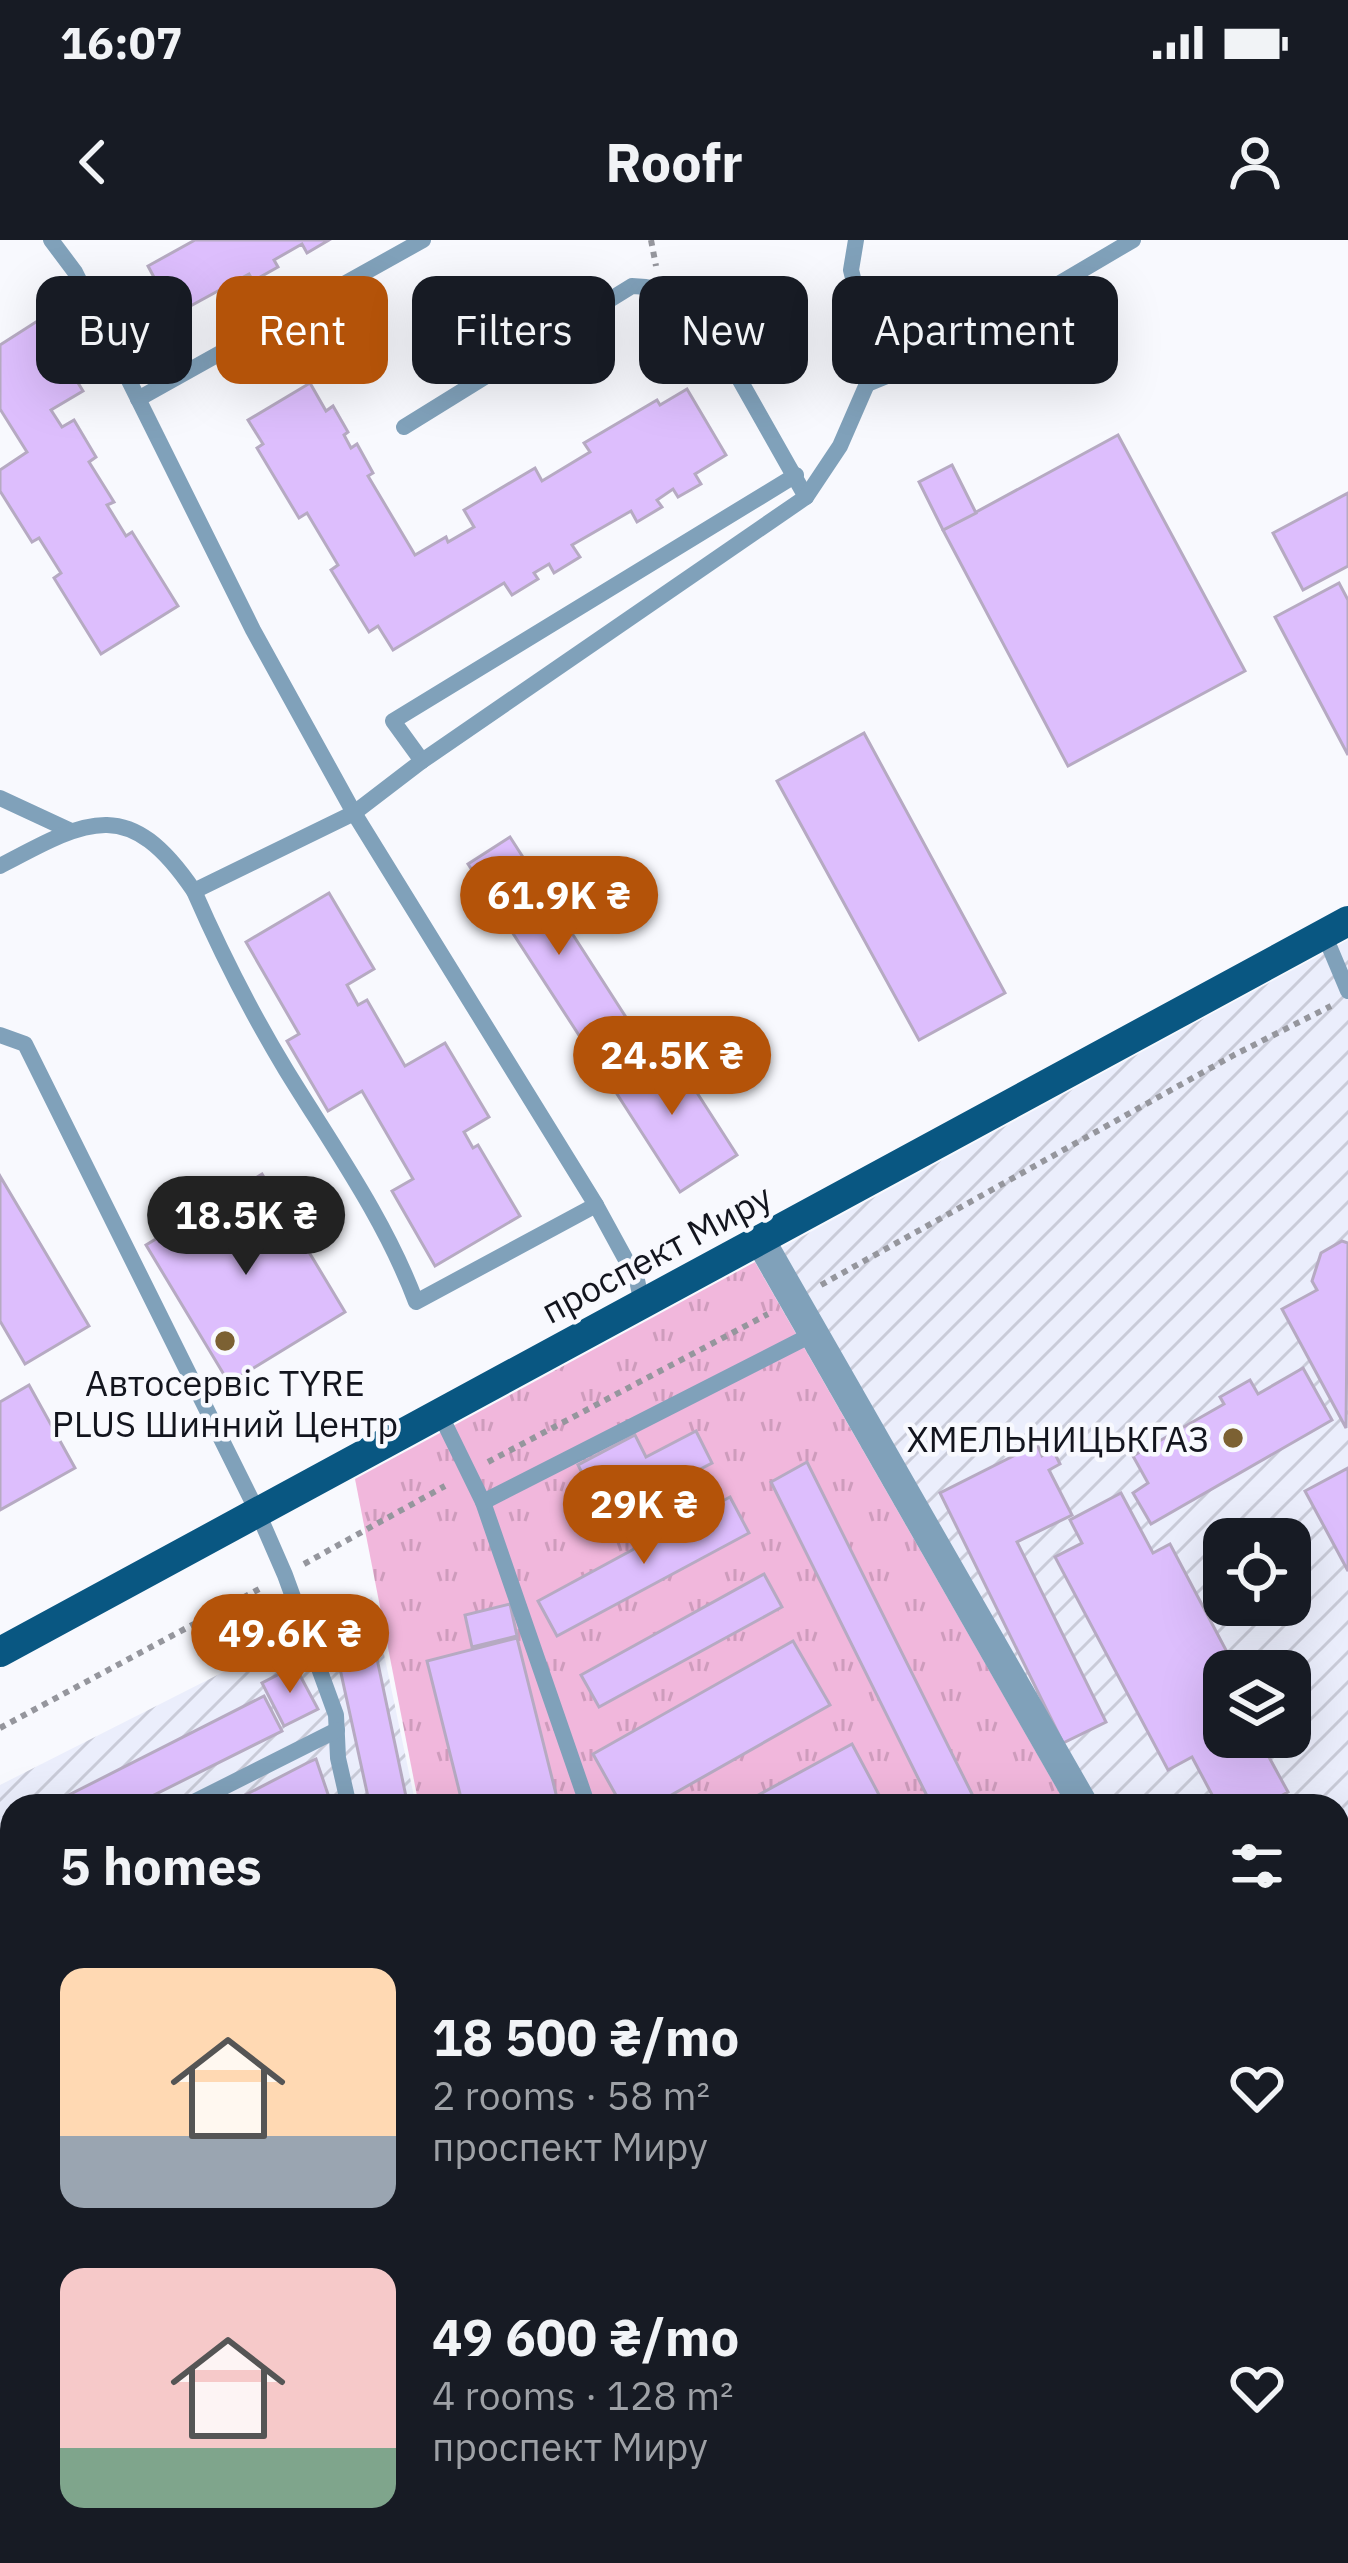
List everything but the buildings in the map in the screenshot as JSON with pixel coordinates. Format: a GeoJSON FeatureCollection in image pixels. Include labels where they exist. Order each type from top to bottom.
{"type":"FeatureCollection","features":[{"type":"Feature","properties":{"kind":"main road","name":"проспект Миру"},"geometry":{"type":"LineString","coordinates":[[0,1652],[1336,927]]}},
{"type":"Feature","properties":{"kind":"street"},"geometry":{"type":"LineString","coordinates":[[760,1240],[1077,1794]]}},
{"type":"Feature","properties":{"kind":"lane"},"geometry":{"type":"LineString","coordinates":[[51,240],[75,272],[253,630],[354,813],[596,1204],[637,1280],[642,1304]]}},
{"type":"Feature","properties":{"kind":"lane"},"geometry":{"type":"LineString","coordinates":[[138,399],[423,240]]}},
{"type":"Feature","properties":{"kind":"lane"},"geometry":{"type":"LineString","coordinates":[[852,276],[856,240]]}},
{"type":"Feature","properties":{"kind":"lane"},"geometry":{"type":"LineString","coordinates":[[1072,276],[1133,240]]}},
{"type":"Feature","properties":{"kind":"lane"},"geometry":{"type":"LineString","coordinates":[[404,427],[632,286],[660,287],[693,305],[711,329],[806,497]]}},
{"type":"Feature","properties":{"kind":"lane"},"geometry":{"type":"LineString","coordinates":[[194,891],[354,813],[422,760],[806,497],[840,446],[867,384]]}},
{"type":"Feature","properties":{"kind":"lane"},"geometry":{"type":"LineString","coordinates":[[422,760],[393,721],[796,475]]}},
{"type":"Feature","properties":{"kind":"lane"},"geometry":{"type":"LineString","coordinates":[[0,798],[69,830]]}},
{"type":"Feature","properties":{"kind":"lane"},"geometry":{"type":"LineString","coordinates":[[0,866],[69,830],[100,821],[135,831],[171,856],[194,891],[224,961],[286,1069],[357,1180],[416,1302],[596,1204]]}},
{"type":"Feature","properties":{"kind":"lane"},"geometry":{"type":"LineString","coordinates":[[1336,927],[1348,994]]}},
{"type":"Feature","properties":{"kind":"lane"},"geometry":{"type":"LineString","coordinates":[[0,1034],[25,1044],[258,1513],[336,1715],[346,1794]]}},
{"type":"Feature","properties":{"kind":"lane"},"geometry":{"type":"LineString","coordinates":[[483,1502],[813,1334]]}},
{"type":"Feature","properties":{"kind":"lane"},"geometry":{"type":"LineString","coordinates":[[440,1414],[483,1502],[584,1794]]}},
{"type":"Feature","properties":{"kind":"lane"},"geometry":{"type":"LineString","coordinates":[[210,1794],[337,1730]]}},
{"type":"Feature","properties":{"kind":"path"},"geometry":{"type":"LineString","coordinates":[[0,1728],[794,1300],[1036,1162],[1348,994]]}},
{"type":"Feature","properties":{"kind":"shaded area"},"geometry":{"type":"Polygon","coordinates":[[[1348,940],[1348,1794],[1060,1794],[755,1262],[1348,940]]]}},
{"type":"Feature","properties":{"kind":"shaded area"},"geometry":{"type":"Polygon","coordinates":[[[372,1597],[413,1794],[0,1794],[0,1785],[372,1597]]]}},
{"type":"Feature","properties":{"kind":"green space"},"geometry":{"type":"Polygon","coordinates":[[[755,1262],[1060,1794],[417,1794],[355,1479],[755,1262]]]}},
{"type":"Feature","properties":{"kind":"place","name":"Автосервіс TYRE PLUS Шинний Центр"},"geometry":{"type":"Point","coordinates":[225,1341]}},
{"type":"Feature","properties":{"kind":"place","name":"ХМЕЛЬНИЦЬКГАЗ"},"geometry":{"type":"Point","coordinates":[1233,1438]}}]}
